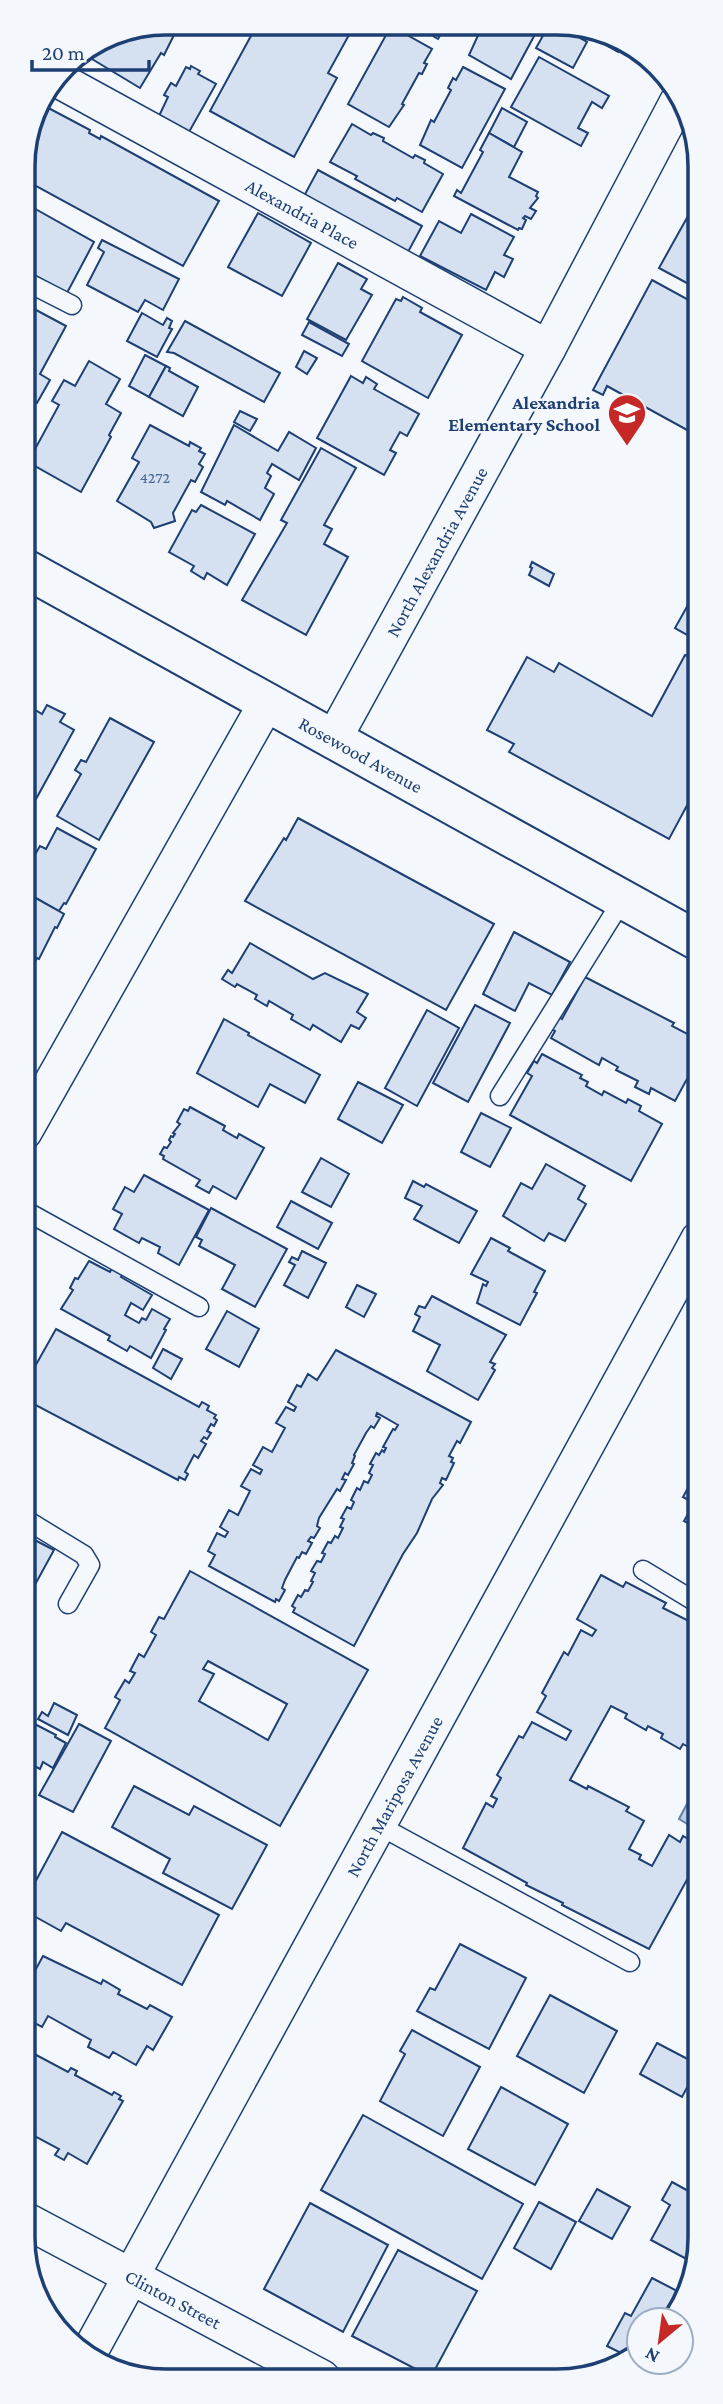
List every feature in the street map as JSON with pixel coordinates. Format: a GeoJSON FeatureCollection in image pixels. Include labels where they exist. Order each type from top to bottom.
{"type":"FeatureCollection","features":[{"type":"Feature","properties":{"kind":"street","name":"Alexandria Place"},"geometry":{"type":"LineString","coordinates":[[64,83],[548,348]]}},
{"type":"Feature","properties":{"kind":"street","name":"North Alexandria Avenue"},"geometry":{"type":"LineString","coordinates":[[333,740],[548,348],[674,108]]}},
{"type":"Feature","properties":{"kind":"street","name":"Rosewood Avenue"},"geometry":{"type":"LineString","coordinates":[[35,575],[623,899],[688,932]]}},
{"type":"Feature","properties":{"kind":"street"},"geometry":{"type":"LineString","coordinates":[[35,1113],[267,702]]}},
{"type":"Feature","properties":{"kind":"street","name":"North Mariposa Avenue"},"geometry":{"type":"LineString","coordinates":[[93,2347],[688,1260]]}},
{"type":"Feature","properties":{"kind":"street","name":"Clinton Street"},"geometry":{"type":"LineString","coordinates":[[35,2225],[304,2369]]}},
{"type":"Feature","properties":{"kind":"lane"},"geometry":{"type":"LineString","coordinates":[[35,287],[72,306]]}},
{"type":"Feature","properties":{"kind":"lane"},"geometry":{"type":"LineString","coordinates":[[499,1096],[623,899]]}},
{"type":"Feature","properties":{"kind":"lane"},"geometry":{"type":"LineString","coordinates":[[35,1216],[199,1307]]}},
{"type":"Feature","properties":{"kind":"lane"},"geometry":{"type":"LineString","coordinates":[[35,1526],[84,1555],[90,1564],[68,1604]]}},
{"type":"Feature","properties":{"kind":"lane"},"geometry":{"type":"LineString","coordinates":[[643,1570],[688,1597]]}},
{"type":"Feature","properties":{"kind":"lane"},"geometry":{"type":"LineString","coordinates":[[378,1825],[630,1962]]}},
{"type":"Feature","properties":{"kind":"water"},"geometry":{"type":"Polygon","coordinates":[[[688,1802],[688,1824],[679,1819],[688,1802]]]}},
{"type":"Feature","properties":{"kind":"building"},"geometry":{"type":"Polygon","coordinates":[[[174,35],[164,55],[161,53],[140,88],[91,58],[108,48],[132,39],[174,35]]]}},
{"type":"Feature","properties":{"kind":"building"},"geometry":{"type":"Polygon","coordinates":[[[251,35],[349,35],[328,73],[337,78],[294,157],[210,111],[251,35]]]}},
{"type":"Feature","properties":{"kind":"building"},"geometry":{"type":"Polygon","coordinates":[[[386,35],[407,35],[432,49],[424,63],[427,64],[422,74],[419,73],[402,104],[404,105],[389,127],[348,104],[386,35]]]}},
{"type":"Feature","properties":{"kind":"building"},"geometry":{"type":"Polygon","coordinates":[[[478,35],[535,35],[511,79],[469,55],[478,35]]]}},
{"type":"Feature","properties":{"kind":"building"},"geometry":{"type":"Polygon","coordinates":[[[543,35],[574,36],[587,42],[573,68],[536,48],[543,35]]]}},
{"type":"Feature","properties":{"kind":"building"},"geometry":{"type":"Polygon","coordinates":[[[539,57],[609,96],[602,108],[592,102],[578,128],[588,133],[581,146],[511,107],[539,57]]]}},
{"type":"Feature","properties":{"kind":"building"},"geometry":{"type":"Polygon","coordinates":[[[191,66],[200,71],[198,74],[216,84],[189,132],[159,116],[168,97],[164,95],[171,83],[176,86],[186,67],[190,69],[191,66]]]}},
{"type":"Feature","properties":{"kind":"building"},"geometry":{"type":"Polygon","coordinates":[[[463,67],[505,89],[462,168],[420,145],[431,120],[434,122],[451,90],[448,88],[453,78],[456,80],[463,67]]]}},
{"type":"Feature","properties":{"kind":"building"},"geometry":{"type":"Polygon","coordinates":[[[48,108],[90,130],[89,133],[100,139],[101,136],[219,201],[183,266],[35,186],[36,149],[48,108]]]}},
{"type":"Feature","properties":{"kind":"building"},"geometry":{"type":"Polygon","coordinates":[[[502,108],[527,122],[514,147],[489,133],[502,108]]]}},
{"type":"Feature","properties":{"kind":"building"},"geometry":{"type":"Polygon","coordinates":[[[352,124],[371,135],[373,133],[384,138],[383,141],[413,158],[415,155],[425,160],[424,163],[443,174],[422,212],[397,198],[395,201],[330,162],[352,124]]]}},
{"type":"Feature","properties":{"kind":"building"},"geometry":{"type":"Polygon","coordinates":[[[489,133],[522,152],[509,177],[538,192],[538,198],[530,208],[536,211],[531,219],[525,216],[523,218],[526,220],[522,229],[518,230],[454,196],[457,190],[461,193],[483,152],[480,150],[489,133]]]}},
{"type":"Feature","properties":{"kind":"building"},"geometry":{"type":"Polygon","coordinates":[[[318,170],[422,226],[408,252],[304,196],[318,170]]]}},
{"type":"Feature","properties":{"kind":"building"},"geometry":{"type":"Polygon","coordinates":[[[35,209],[94,242],[67,293],[35,276],[35,209]]]}},
{"type":"Feature","properties":{"kind":"building"},"geometry":{"type":"Polygon","coordinates":[[[258,213],[311,243],[282,296],[228,267],[258,213]]]}},
{"type":"Feature","properties":{"kind":"building"},"geometry":{"type":"Polygon","coordinates":[[[471,214],[514,237],[504,255],[513,259],[504,277],[495,272],[486,290],[420,256],[439,221],[461,233],[471,214]]]}},
{"type":"Feature","properties":{"kind":"building"},"geometry":{"type":"Polygon","coordinates":[[[688,216],[688,284],[659,268],[688,216]]]}},
{"type":"Feature","properties":{"kind":"building"},"geometry":{"type":"Polygon","coordinates":[[[102,240],[179,279],[163,310],[145,300],[138,312],[87,285],[104,252],[98,248],[102,240]]]}},
{"type":"Feature","properties":{"kind":"building"},"geometry":{"type":"Polygon","coordinates":[[[338,263],[367,279],[361,289],[372,295],[346,340],[307,319],[338,263]]]}},
{"type":"Feature","properties":{"kind":"building"},"geometry":{"type":"Polygon","coordinates":[[[652,280],[688,300],[688,431],[607,386],[603,395],[593,390],[652,280]]]}},
{"type":"Feature","properties":{"kind":"building"},"geometry":{"type":"Polygon","coordinates":[[[403,297],[422,308],[420,312],[462,335],[428,398],[362,361],[396,299],[401,301],[403,297]]]}},
{"type":"Feature","properties":{"kind":"building"},"geometry":{"type":"Polygon","coordinates":[[[35,309],[66,326],[40,374],[50,380],[37,403],[35,309]]]}},
{"type":"Feature","properties":{"kind":"building"},"geometry":{"type":"Polygon","coordinates":[[[142,313],[163,325],[167,318],[172,321],[169,328],[172,329],[157,357],[127,341],[142,313]]]}},
{"type":"Feature","properties":{"kind":"building"},"geometry":{"type":"Polygon","coordinates":[[[185,321],[280,373],[264,402],[174,353],[167,352],[185,321]]]}},
{"type":"Feature","properties":{"kind":"building"},"geometry":{"type":"Polygon","coordinates":[[[309,322],[349,344],[342,356],[302,335],[309,322]]]}},
{"type":"Feature","properties":{"kind":"building"},"geometry":{"type":"Polygon","coordinates":[[[304,351],[317,358],[307,374],[296,367],[304,351]]]}},
{"type":"Feature","properties":{"kind":"building"},"geometry":{"type":"Polygon","coordinates":[[[145,355],[166,366],[149,397],[129,386],[145,355]]]}},
{"type":"Feature","properties":{"kind":"building"},"geometry":{"type":"Polygon","coordinates":[[[89,361],[120,379],[106,404],[121,413],[81,492],[35,466],[35,449],[59,405],[52,401],[64,380],[75,386],[89,361]]]}},
{"type":"Feature","properties":{"kind":"building"},"geometry":{"type":"Polygon","coordinates":[[[166,366],[170,368],[169,371],[198,387],[183,416],[149,397],[166,366]]]}},
{"type":"Feature","properties":{"kind":"building"},"geometry":{"type":"Polygon","coordinates":[[[351,376],[363,383],[366,377],[377,384],[374,389],[419,414],[407,436],[400,432],[390,450],[396,453],[384,475],[317,438],[351,376]]]}},
{"type":"Feature","properties":{"kind":"building"},"geometry":{"type":"Polygon","coordinates":[[[240,411],[257,419],[250,431],[234,422],[240,411]]]}},
{"type":"Feature","properties":{"kind":"building"},"geometry":{"type":"Polygon","coordinates":[[[150,425],[189,446],[190,442],[201,448],[199,451],[205,454],[199,464],[203,467],[195,482],[191,480],[173,513],[175,521],[154,528],[151,522],[117,501],[139,462],[132,458],[150,425]]]}},
{"type":"Feature","properties":{"kind":"building"},"geometry":{"type":"Polygon","coordinates":[[[234,425],[278,451],[289,432],[316,448],[299,480],[272,464],[267,473],[271,476],[265,488],[274,494],[260,520],[227,501],[225,505],[201,492],[234,425]]]}},
{"type":"Feature","properties":{"kind":"building"},"geometry":{"type":"Polygon","coordinates":[[[321,448],[356,468],[324,525],[332,529],[324,544],[348,557],[306,635],[242,600],[287,523],[281,520],[321,448]]]}},
{"type":"Feature","properties":{"kind":"building"},"geometry":{"type":"Polygon","coordinates":[[[201,505],[255,534],[227,585],[207,573],[204,579],[191,571],[194,566],[169,552],[192,510],[196,512],[201,505]]]}},
{"type":"Feature","properties":{"kind":"building"},"geometry":{"type":"Polygon","coordinates":[[[532,562],[554,574],[549,586],[529,575],[532,562]]]}},
{"type":"Feature","properties":{"kind":"building"},"geometry":{"type":"Polygon","coordinates":[[[688,605],[688,635],[675,628],[688,605]]]}},
{"type":"Feature","properties":{"kind":"building"},"geometry":{"type":"Polygon","coordinates":[[[685,655],[688,656],[688,804],[669,839],[509,752],[514,744],[487,730],[527,657],[554,672],[559,663],[652,716],[685,655]]]}},
{"type":"Feature","properties":{"kind":"building"},"geometry":{"type":"Polygon","coordinates":[[[47,705],[65,714],[60,722],[74,730],[36,799],[35,710],[42,714],[47,705]]]}},
{"type":"Feature","properties":{"kind":"building"},"geometry":{"type":"Polygon","coordinates":[[[110,718],[154,742],[99,840],[57,816],[81,774],[75,770],[81,760],[86,762],[110,718]]]}},
{"type":"Feature","properties":{"kind":"building"},"geometry":{"type":"Polygon","coordinates":[[[298,818],[494,924],[446,1010],[245,901],[298,818]]]}},
{"type":"Feature","properties":{"kind":"building"},"geometry":{"type":"Polygon","coordinates":[[[57,828],[96,849],[66,904],[64,903],[59,911],[35,897],[35,855],[40,846],[46,849],[57,828]]]}},
{"type":"Feature","properties":{"kind":"building"},"geometry":{"type":"Polygon","coordinates":[[[35,898],[64,914],[39,959],[35,962],[35,898]]]}},
{"type":"Feature","properties":{"kind":"building"},"geometry":{"type":"Polygon","coordinates":[[[514,932],[570,962],[552,995],[529,983],[515,1011],[483,994],[514,932]]]}},
{"type":"Feature","properties":{"kind":"building"},"geometry":{"type":"Polygon","coordinates":[[[250,943],[313,979],[325,973],[368,994],[357,1012],[366,1018],[359,1029],[351,1025],[341,1042],[313,1025],[310,1030],[291,1019],[293,1015],[269,1001],[267,1006],[255,999],[257,995],[222,979],[228,970],[232,973],[250,943]]]}},
{"type":"Feature","properties":{"kind":"building"},"geometry":{"type":"Polygon","coordinates":[[[585,977],[674,1023],[672,1026],[688,1034],[688,1077],[675,1101],[651,1088],[649,1094],[635,1087],[638,1081],[616,1070],[618,1067],[602,1058],[599,1065],[551,1038],[555,1031],[552,1029],[559,1017],[562,1019],[585,977]]]}},
{"type":"Feature","properties":{"kind":"building"},"geometry":{"type":"Polygon","coordinates":[[[475,1005],[510,1023],[468,1102],[433,1083],[475,1005]]]}},
{"type":"Feature","properties":{"kind":"building"},"geometry":{"type":"Polygon","coordinates":[[[427,1010],[459,1028],[417,1106],[385,1088],[427,1010]]]}},
{"type":"Feature","properties":{"kind":"building"},"geometry":{"type":"Polygon","coordinates":[[[224,1019],[320,1075],[305,1103],[270,1084],[258,1107],[197,1073],[224,1019]]]}},
{"type":"Feature","properties":{"kind":"building"},"geometry":{"type":"Polygon","coordinates":[[[542,1054],[582,1075],[580,1078],[588,1082],[586,1086],[602,1095],[604,1091],[626,1103],[628,1099],[641,1106],[639,1111],[662,1124],[631,1181],[510,1115],[532,1076],[527,1073],[542,1054]]]}},
{"type":"Feature","properties":{"kind":"building"},"geometry":{"type":"Polygon","coordinates":[[[358,1082],[403,1105],[382,1143],[338,1119],[358,1082]]]}},
{"type":"Feature","properties":{"kind":"building"},"geometry":{"type":"Polygon","coordinates":[[[190,1107],[225,1126],[223,1130],[237,1138],[239,1134],[264,1148],[236,1199],[213,1186],[209,1193],[196,1186],[200,1180],[163,1159],[164,1156],[160,1154],[171,1142],[169,1140],[180,1124],[177,1122],[184,1109],[188,1111],[190,1107]]]}},
{"type":"Feature","properties":{"kind":"building"},"geometry":{"type":"Polygon","coordinates":[[[481,1113],[511,1128],[490,1167],[461,1152],[481,1113]]]}},
{"type":"Feature","properties":{"kind":"building"},"geometry":{"type":"Polygon","coordinates":[[[321,1158],[349,1174],[331,1207],[302,1192],[321,1158]]]}},
{"type":"Feature","properties":{"kind":"building"},"geometry":{"type":"Polygon","coordinates":[[[546,1164],[585,1186],[578,1199],[586,1204],[565,1241],[549,1233],[544,1241],[503,1216],[521,1183],[532,1189],[546,1164]]]}},
{"type":"Feature","properties":{"kind":"building"},"geometry":{"type":"Polygon","coordinates":[[[144,1175],[209,1210],[179,1265],[158,1253],[160,1247],[142,1238],[139,1243],[114,1229],[122,1214],[113,1209],[125,1187],[134,1192],[144,1175]]]}},
{"type":"Feature","properties":{"kind":"building"},"geometry":{"type":"Polygon","coordinates":[[[413,1181],[424,1187],[426,1184],[477,1211],[459,1243],[414,1219],[422,1206],[405,1198],[413,1181]]]}},
{"type":"Feature","properties":{"kind":"building"},"geometry":{"type":"Polygon","coordinates":[[[291,1201],[332,1223],[318,1249],[277,1227],[291,1201]]]}},
{"type":"Feature","properties":{"kind":"building"},"geometry":{"type":"Polygon","coordinates":[[[211,1208],[287,1249],[255,1307],[222,1289],[235,1265],[199,1246],[202,1240],[196,1237],[211,1208]]]}},
{"type":"Feature","properties":{"kind":"building"},"geometry":{"type":"Polygon","coordinates":[[[491,1238],[510,1248],[508,1251],[545,1271],[520,1325],[477,1303],[483,1284],[486,1286],[488,1282],[471,1274],[491,1238]]]}},
{"type":"Feature","properties":{"kind":"building"},"geometry":{"type":"Polygon","coordinates":[[[302,1251],[326,1263],[308,1298],[284,1285],[295,1265],[289,1262],[292,1257],[298,1260],[302,1251]]]}},
{"type":"Feature","properties":{"kind":"building"},"geometry":{"type":"Polygon","coordinates":[[[89,1261],[110,1272],[113,1266],[124,1272],[121,1277],[152,1295],[143,1310],[131,1303],[125,1315],[139,1323],[142,1318],[146,1320],[152,1309],[170,1319],[151,1358],[130,1346],[127,1351],[108,1340],[110,1336],[61,1309],[73,1290],[70,1288],[75,1278],[78,1279],[89,1261]]]}},
{"type":"Feature","properties":{"kind":"building"},"geometry":{"type":"Polygon","coordinates":[[[357,1285],[376,1294],[364,1317],[346,1307],[357,1285]]]}},
{"type":"Feature","properties":{"kind":"building"},"geometry":{"type":"Polygon","coordinates":[[[432,1296],[506,1335],[490,1362],[495,1364],[492,1368],[495,1370],[478,1400],[427,1371],[440,1345],[413,1331],[420,1317],[415,1314],[419,1306],[425,1308],[432,1296]]]}},
{"type":"Feature","properties":{"kind":"building"},"geometry":{"type":"Polygon","coordinates":[[[227,1311],[259,1329],[239,1367],[206,1349],[227,1311]]]}},
{"type":"Feature","properties":{"kind":"building"},"geometry":{"type":"Polygon","coordinates":[[[56,1329],[199,1407],[202,1402],[209,1406],[207,1410],[216,1415],[214,1418],[217,1420],[207,1431],[211,1433],[207,1439],[204,1437],[201,1441],[206,1444],[198,1458],[194,1455],[185,1472],[188,1474],[185,1480],[179,1477],[178,1480],[35,1405],[35,1366],[56,1329]]]}},
{"type":"Feature","properties":{"kind":"building"},"geometry":{"type":"Polygon","coordinates":[[[163,1349],[182,1359],[171,1379],[153,1368],[163,1349]]]}},
{"type":"Feature","properties":{"kind":"building"},"geometry":{"type":"Polygon","coordinates":[[[336,1350],[471,1422],[460,1443],[457,1441],[449,1456],[454,1463],[446,1480],[442,1478],[440,1483],[443,1485],[432,1499],[417,1533],[354,1646],[293,1612],[295,1608],[292,1606],[298,1595],[301,1597],[305,1590],[308,1591],[315,1573],[311,1571],[317,1561],[321,1562],[328,1542],[331,1543],[335,1536],[338,1538],[343,1528],[340,1527],[344,1519],[341,1518],[347,1507],[351,1509],[354,1502],[351,1500],[357,1488],[360,1490],[364,1481],[368,1483],[372,1475],[369,1473],[373,1465],[370,1464],[376,1453],[379,1455],[382,1450],[384,1452],[386,1448],[383,1447],[398,1425],[377,1413],[376,1416],[380,1418],[374,1428],[371,1426],[366,1433],[354,1455],[354,1464],[348,1475],[345,1473],[342,1479],[346,1480],[340,1491],[337,1489],[319,1518],[317,1526],[320,1528],[314,1538],[311,1537],[308,1541],[312,1543],[306,1554],[302,1552],[299,1558],[297,1557],[285,1580],[282,1588],[285,1590],[279,1601],[276,1599],[275,1602],[209,1566],[215,1555],[208,1551],[217,1533],[225,1537],[228,1532],[220,1527],[229,1510],[238,1515],[250,1491],[241,1486],[251,1469],[260,1474],[262,1470],[253,1465],[263,1447],[272,1452],[285,1428],[276,1423],[286,1407],[294,1411],[296,1407],[288,1402],[297,1385],[301,1387],[308,1374],[317,1380],[336,1350]]]}},
{"type":"Feature","properties":{"kind":"building"},"geometry":{"type":"Polygon","coordinates":[[[35,1540],[54,1550],[35,1585],[35,1540]]]}},
{"type":"Feature","properties":{"kind":"building"},"geometry":{"type":"Polygon","coordinates":[[[190,1571],[368,1670],[280,1826],[105,1728],[120,1700],[115,1697],[125,1680],[129,1683],[135,1673],[130,1671],[139,1654],[144,1657],[156,1635],[151,1632],[159,1617],[164,1619],[190,1571]],[[208,1661],[203,1669],[214,1674],[199,1701],[268,1740],[287,1704],[208,1661]]]}},
{"type":"Feature","properties":{"kind":"building"},"geometry":{"type":"Polygon","coordinates":[[[601,1575],[623,1587],[626,1582],[666,1603],[663,1608],[688,1620],[688,1747],[683,1744],[680,1749],[661,1738],[663,1734],[648,1726],[646,1730],[625,1718],[627,1714],[611,1706],[570,1780],[629,1807],[626,1811],[644,1821],[629,1849],[641,1855],[639,1859],[652,1866],[669,1835],[680,1842],[683,1836],[688,1839],[688,1878],[649,1949],[562,1905],[563,1903],[463,1848],[486,1803],[493,1807],[497,1799],[491,1796],[501,1778],[497,1775],[519,1736],[523,1738],[532,1722],[566,1740],[571,1731],[537,1712],[546,1696],[542,1693],[564,1652],[568,1655],[581,1630],[592,1636],[596,1630],[577,1619],[601,1575]]]}},
{"type":"Feature","properties":{"kind":"building"},"geometry":{"type":"Polygon","coordinates":[[[54,1703],[77,1715],[68,1735],[38,1719],[42,1712],[48,1716],[54,1703]]]}},
{"type":"Feature","properties":{"kind":"building"},"geometry":{"type":"Polygon","coordinates":[[[35,1724],[66,1743],[53,1768],[43,1762],[40,1769],[35,1766],[35,1724]]]}},
{"type":"Feature","properties":{"kind":"building"},"geometry":{"type":"Polygon","coordinates":[[[79,1724],[111,1741],[73,1812],[39,1795],[79,1724]]]}},
{"type":"Feature","properties":{"kind":"building"},"geometry":{"type":"Polygon","coordinates":[[[134,1786],[189,1815],[194,1806],[267,1845],[232,1909],[163,1873],[170,1859],[112,1827],[134,1786]]]}},
{"type":"Feature","properties":{"kind":"building"},"geometry":{"type":"Polygon","coordinates":[[[62,1832],[219,1915],[182,1985],[66,1923],[61,1931],[35,1917],[35,1882],[62,1832]]]}},
{"type":"Feature","properties":{"kind":"building"},"geometry":{"type":"Polygon","coordinates":[[[460,1944],[526,1978],[489,2049],[417,2011],[430,1988],[435,1990],[460,1944]]]}},
{"type":"Feature","properties":{"kind":"building"},"geometry":{"type":"Polygon","coordinates":[[[43,1956],[101,1984],[103,1980],[120,1990],[118,1994],[147,2009],[150,2005],[172,2017],[153,2050],[147,2046],[136,2065],[113,2052],[109,2058],[88,2047],[91,2040],[48,2016],[42,2027],[35,2023],[35,1971],[43,1956]]]}},
{"type":"Feature","properties":{"kind":"building"},"geometry":{"type":"Polygon","coordinates":[[[550,1995],[617,2031],[584,2093],[517,2056],[550,1995]]]}},
{"type":"Feature","properties":{"kind":"building"},"geometry":{"type":"Polygon","coordinates":[[[412,2030],[480,2067],[443,2136],[380,2101],[405,2054],[400,2051],[412,2030]]]}},
{"type":"Feature","properties":{"kind":"building"},"geometry":{"type":"Polygon","coordinates":[[[657,2043],[688,2059],[688,2086],[682,2097],[640,2074],[657,2043]]]}},
{"type":"Feature","properties":{"kind":"building"},"geometry":{"type":"Polygon","coordinates":[[[35,2054],[68,2072],[71,2068],[77,2071],[75,2075],[112,2095],[114,2092],[121,2096],[119,2099],[123,2101],[87,2164],[68,2153],[64,2160],[55,2155],[59,2149],[35,2136],[35,2054]]]}},
{"type":"Feature","properties":{"kind":"building"},"geometry":{"type":"Polygon","coordinates":[[[501,2087],[568,2124],[535,2185],[468,2149],[501,2087]]]}},
{"type":"Feature","properties":{"kind":"building"},"geometry":{"type":"Polygon","coordinates":[[[363,2115],[523,2204],[482,2279],[321,2190],[363,2115]]]}},
{"type":"Feature","properties":{"kind":"building"},"geometry":{"type":"Polygon","coordinates":[[[672,2182],[688,2191],[686,2259],[651,2240],[670,2205],[662,2200],[672,2182]]]}},
{"type":"Feature","properties":{"kind":"building"},"geometry":{"type":"Polygon","coordinates":[[[597,2189],[630,2207],[612,2239],[579,2221],[597,2189]]]}},
{"type":"Feature","properties":{"kind":"building"},"geometry":{"type":"Polygon","coordinates":[[[539,2202],[576,2222],[551,2269],[514,2248],[539,2202]]]}},
{"type":"Feature","properties":{"kind":"building"},"geometry":{"type":"Polygon","coordinates":[[[310,2203],[388,2245],[343,2332],[264,2289],[310,2203]]]}},
{"type":"Feature","properties":{"kind":"building"},"geometry":{"type":"Polygon","coordinates":[[[398,2250],[477,2291],[435,2369],[416,2369],[352,2336],[398,2250]]]}},
{"type":"Feature","properties":{"kind":"building"},"geometry":{"type":"Polygon","coordinates":[[[652,2278],[677,2291],[669,2306],[637,2306],[652,2278]]]}},
{"type":"Feature","properties":{"kind":"building"},"geometry":{"type":"Polygon","coordinates":[[[625,2313],[625,2351],[621,2353],[607,2346],[625,2313]]]}},
{"type":"Feature","properties":{"kind":"place","name":"Alexandria Elementary School"},"geometry":{"type":"Point","coordinates":[627,447]}}]}
